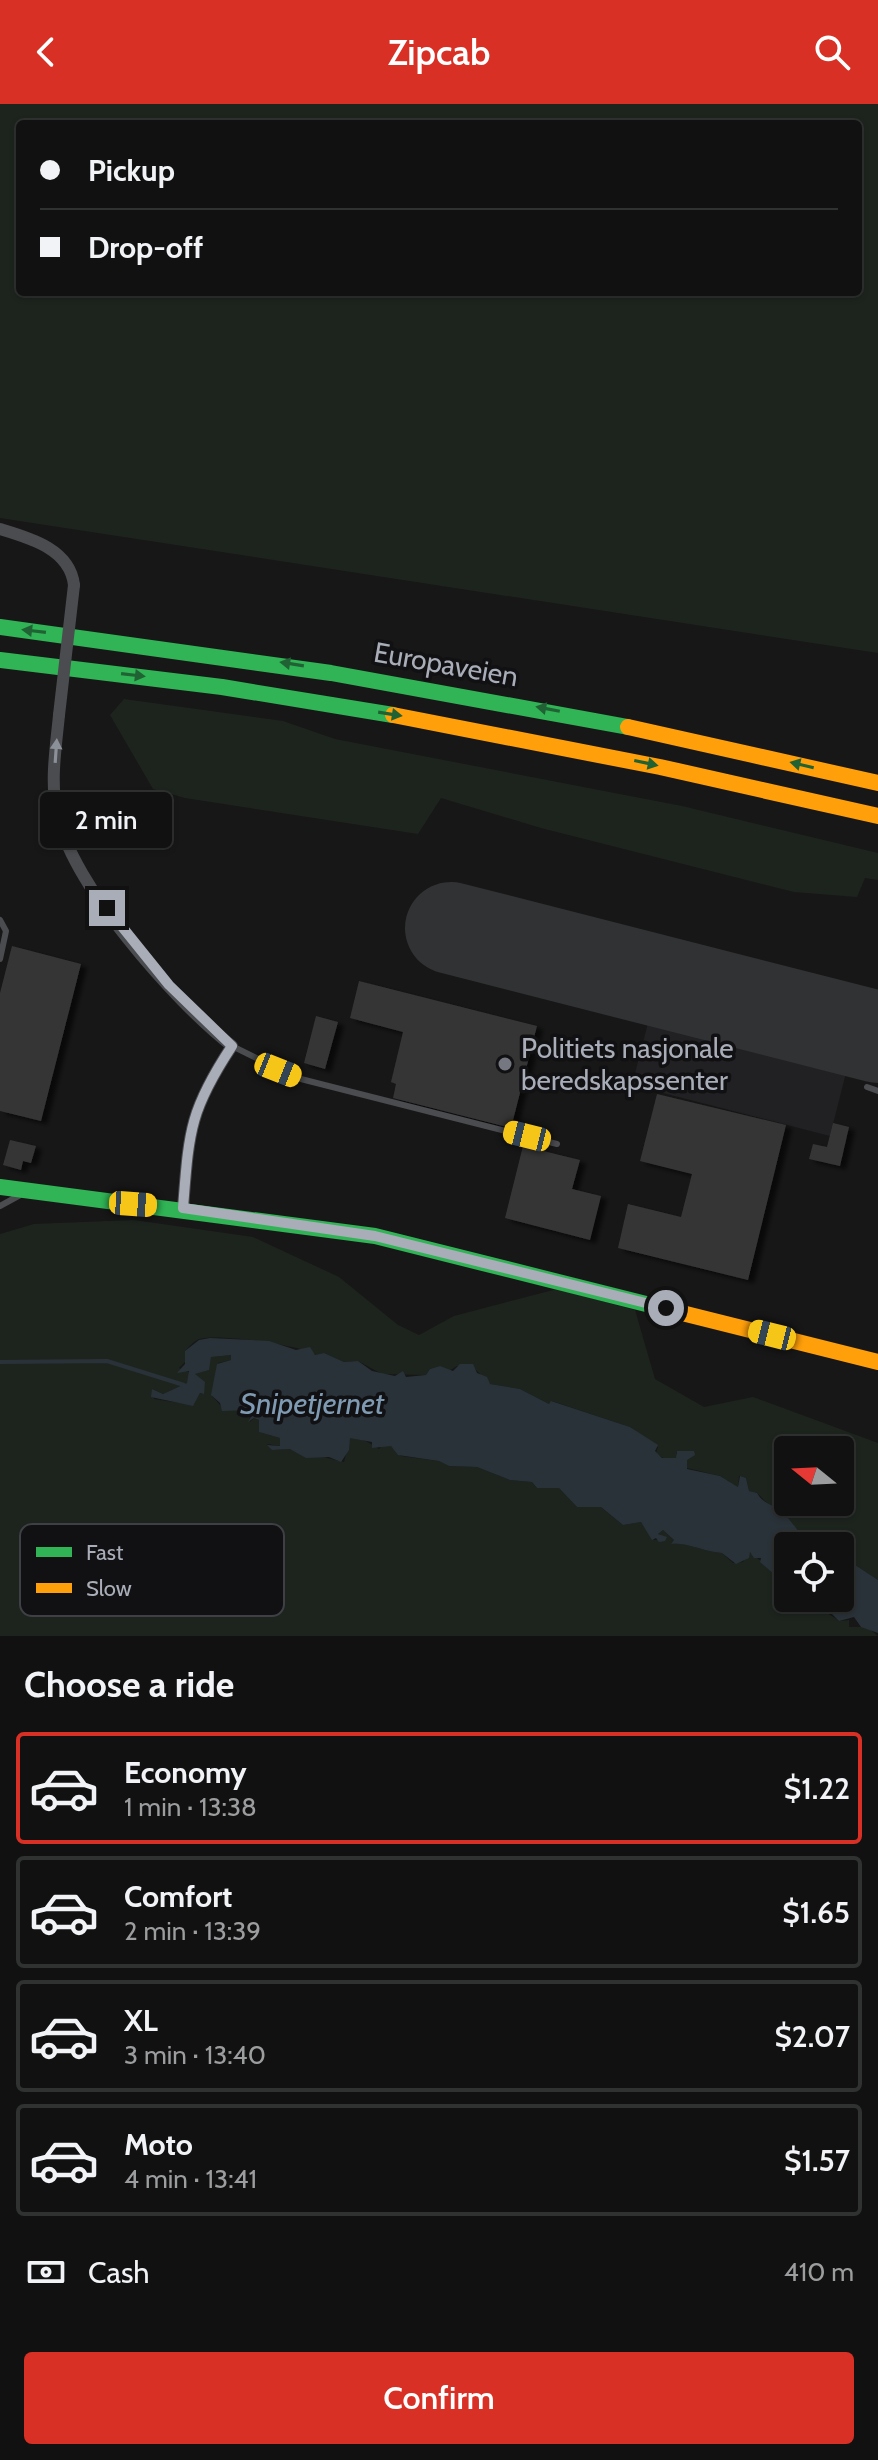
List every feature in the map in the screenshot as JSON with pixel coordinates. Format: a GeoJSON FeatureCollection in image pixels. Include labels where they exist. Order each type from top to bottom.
{"type":"FeatureCollection","features":[{"type":"Feature","properties":{"kind":"main road","name":"Europaveien"},"geometry":{"type":"LineString","coordinates":[[0,627],[239,656],[452,691],[656,731],[878,783]]}},
{"type":"Feature","properties":{"kind":"main road","name":"Europaveien"},"geometry":{"type":"LineString","coordinates":[[0,660],[182,682],[447,724],[632,760],[878,816]]}},
{"type":"Feature","properties":{"kind":"main road"},"geometry":{"type":"LineString","coordinates":[[0,1187],[328,1228],[425,1247],[878,1362]]}},
{"type":"Feature","properties":{"kind":"street"},"geometry":{"type":"LineString","coordinates":[[0,529],[35,541],[59,555],[70,568],[74,585],[59,715],[54,794],[63,835],[79,868],[156,971],[198,1017],[232,1046],[210,1080],[194,1115],[183,1208]]}},
{"type":"Feature","properties":{"kind":"lane"},"geometry":{"type":"LineString","coordinates":[[0,920],[6,931],[0,959]]}},
{"type":"Feature","properties":{"kind":"lane"},"geometry":{"type":"LineString","coordinates":[[232,1046],[297,1078],[557,1144]]}},
{"type":"Feature","properties":{"kind":"lane"},"geometry":{"type":"LineString","coordinates":[[867,1087],[878,1091]]}},
{"type":"Feature","properties":{"kind":"lane"},"geometry":{"type":"LineString","coordinates":[[0,1206],[27,1192]]}},
{"type":"Feature","properties":{"kind":"shaded area"},"geometry":{"type":"Polygon","coordinates":[[[0,104],[878,104],[878,653],[0,518],[0,104]]]}},
{"type":"Feature","properties":{"kind":"shaded area"},"geometry":{"type":"Polygon","coordinates":[[[124,699],[283,721],[335,739],[682,806],[878,853],[878,880],[865,878],[857,897],[794,892],[541,828],[441,798],[418,834],[185,798],[153,789],[110,715],[124,699]]]}},
{"type":"Feature","properties":{"kind":"shaded area"},"geometry":{"type":"Polygon","coordinates":[[[649,1019],[847,1069],[830,1136],[632,1085],[649,1019]]]}},
{"type":"Feature","properties":{"kind":"shaded area"},"geometry":{"type":"Polygon","coordinates":[[[134,1220],[253,1237],[339,1277],[398,1325],[419,1335],[454,1316],[557,1289],[635,1310],[655,1379],[704,1407],[753,1397],[878,1443],[878,1580],[854,1564],[854,1532],[797,1532],[780,1516],[854,1516],[854,1436],[774,1436],[774,1510],[757,1493],[749,1491],[746,1478],[739,1476],[738,1487],[720,1476],[687,1468],[687,1459],[692,1456],[676,1452],[677,1457],[663,1458],[656,1453],[658,1447],[630,1427],[552,1401],[549,1404],[520,1389],[490,1384],[476,1370],[457,1366],[449,1371],[440,1366],[430,1369],[426,1375],[382,1374],[358,1361],[344,1362],[324,1353],[316,1355],[294,1347],[222,1338],[197,1340],[185,1351],[185,1362],[179,1368],[191,1373],[187,1383],[163,1394],[152,1389],[154,1399],[193,1405],[200,1393],[203,1394],[205,1383],[194,1374],[208,1370],[211,1357],[231,1355],[231,1360],[218,1363],[212,1396],[221,1406],[249,1411],[250,1422],[254,1418],[259,1420],[259,1432],[280,1438],[280,1446],[267,1444],[272,1450],[290,1449],[344,1462],[350,1438],[354,1438],[379,1449],[383,1445],[391,1446],[401,1456],[439,1461],[449,1466],[477,1467],[510,1480],[532,1482],[537,1488],[559,1488],[577,1507],[601,1507],[623,1525],[641,1522],[654,1540],[667,1538],[658,1534],[663,1530],[674,1540],[671,1544],[722,1553],[733,1563],[743,1562],[750,1552],[774,1573],[774,1612],[824,1612],[839,1621],[849,1620],[849,1627],[867,1627],[878,1636],[0,1636],[0,1234],[34,1224],[134,1220]]]}},
{"type":"Feature","properties":{"kind":"water","name":"Snipetjernet"},"geometry":{"type":"Polygon","coordinates":[[[199,1340],[269,1341],[296,1350],[310,1347],[315,1355],[324,1353],[344,1362],[358,1361],[372,1371],[395,1376],[403,1371],[406,1377],[426,1375],[430,1369],[440,1366],[453,1371],[460,1364],[473,1364],[477,1373],[487,1377],[490,1384],[520,1389],[549,1404],[551,1401],[630,1427],[658,1445],[655,1451],[662,1458],[676,1458],[677,1451],[694,1451],[695,1455],[687,1460],[687,1469],[720,1476],[738,1487],[740,1476],[746,1478],[749,1491],[757,1493],[774,1507],[774,1516],[786,1516],[799,1532],[774,1532],[774,1574],[760,1562],[761,1558],[754,1558],[750,1552],[749,1558],[736,1564],[722,1553],[671,1544],[674,1540],[663,1530],[658,1534],[667,1537],[665,1541],[652,1540],[641,1522],[623,1525],[601,1507],[577,1507],[559,1488],[537,1488],[532,1482],[510,1480],[477,1467],[449,1466],[439,1461],[398,1455],[391,1446],[372,1448],[372,1442],[350,1438],[349,1450],[341,1462],[329,1457],[306,1458],[290,1449],[272,1450],[267,1445],[280,1446],[280,1438],[259,1432],[259,1420],[254,1418],[248,1422],[252,1415],[247,1410],[222,1411],[220,1403],[211,1395],[217,1364],[231,1360],[231,1355],[211,1357],[209,1370],[195,1374],[205,1382],[204,1394],[200,1393],[193,1406],[151,1397],[152,1389],[163,1394],[187,1383],[189,1371],[177,1373],[185,1364],[185,1351],[199,1340]]]}},
{"type":"Feature","properties":{"kind":"water"},"geometry":{"type":"Polygon","coordinates":[[[854,1564],[878,1580],[878,1633],[861,1627],[854,1617],[839,1621],[829,1612],[854,1612],[854,1564]]]}},
{"type":"Feature","properties":{"kind":"building"},"geometry":{"type":"Polygon","coordinates":[[[12,946],[81,964],[41,1121],[0,1111],[0,993],[12,946]]]}},
{"type":"Feature","properties":{"kind":"building"},"geometry":{"type":"Polygon","coordinates":[[[359,981],[537,1026],[511,1128],[393,1098],[396,1084],[391,1082],[403,1032],[350,1018],[359,981]]]}},
{"type":"Feature","properties":{"kind":"building"},"geometry":{"type":"Polygon","coordinates":[[[316,1016],[338,1022],[325,1069],[304,1063],[316,1016]]]}},
{"type":"Feature","properties":{"kind":"building"},"geometry":{"type":"Polygon","coordinates":[[[657,1094],[786,1125],[748,1280],[618,1248],[628,1204],[681,1217],[692,1174],[640,1161],[657,1094]]]}},
{"type":"Feature","properties":{"kind":"building"},"geometry":{"type":"Polygon","coordinates":[[[833,1123],[849,1127],[840,1166],[809,1159],[813,1144],[827,1147],[833,1123]]]}},
{"type":"Feature","properties":{"kind":"building"},"geometry":{"type":"Polygon","coordinates":[[[10,1140],[36,1146],[31,1163],[23,1161],[21,1170],[3,1165],[10,1140]]]}},
{"type":"Feature","properties":{"kind":"building"},"geometry":{"type":"Polygon","coordinates":[[[523,1146],[580,1160],[572,1189],[601,1196],[590,1240],[505,1218],[523,1146]]]}},
{"type":"Feature","properties":{"kind":"waterway"},"geometry":{"type":"LineString","coordinates":[[0,1362],[107,1361],[184,1385]]}},
{"type":"Feature","properties":{"kind":"runway"},"geometry":{"type":"LineString","coordinates":[[451,928],[878,1037]]}},
{"type":"Feature","properties":{"kind":"traffic: fast"},"geometry":{"type":"LineString","coordinates":[[0,627],[331,673],[628,727]]}},
{"type":"Feature","properties":{"kind":"traffic: fast"},"geometry":{"type":"LineString","coordinates":[[0,660],[222,687],[393,715]]}},
{"type":"Feature","properties":{"kind":"traffic: fast"},"geometry":{"type":"LineString","coordinates":[[0,1187],[375,1236],[666,1309]]}},
{"type":"Feature","properties":{"kind":"traffic: slow"},"geometry":{"type":"LineString","coordinates":[[393,715],[660,767],[878,816]]}},
{"type":"Feature","properties":{"kind":"traffic: slow"},"geometry":{"type":"LineString","coordinates":[[628,727],[878,783]]}},
{"type":"Feature","properties":{"kind":"traffic: slow"},"geometry":{"type":"LineString","coordinates":[[666,1309],[878,1362]]}},
{"type":"Feature","properties":{"kind":"place","name":"Politiets nasjonale beredskapssenter"},"geometry":{"type":"Point","coordinates":[505,1064]}},
{"type":"Feature","properties":{"kind":"route"},"geometry":{"type":"LineString","coordinates":[[107,908],[156,971],[198,1017],[232,1046],[200,1097],[194,1115],[183,1208],[375,1236],[666,1308]]}}]}
